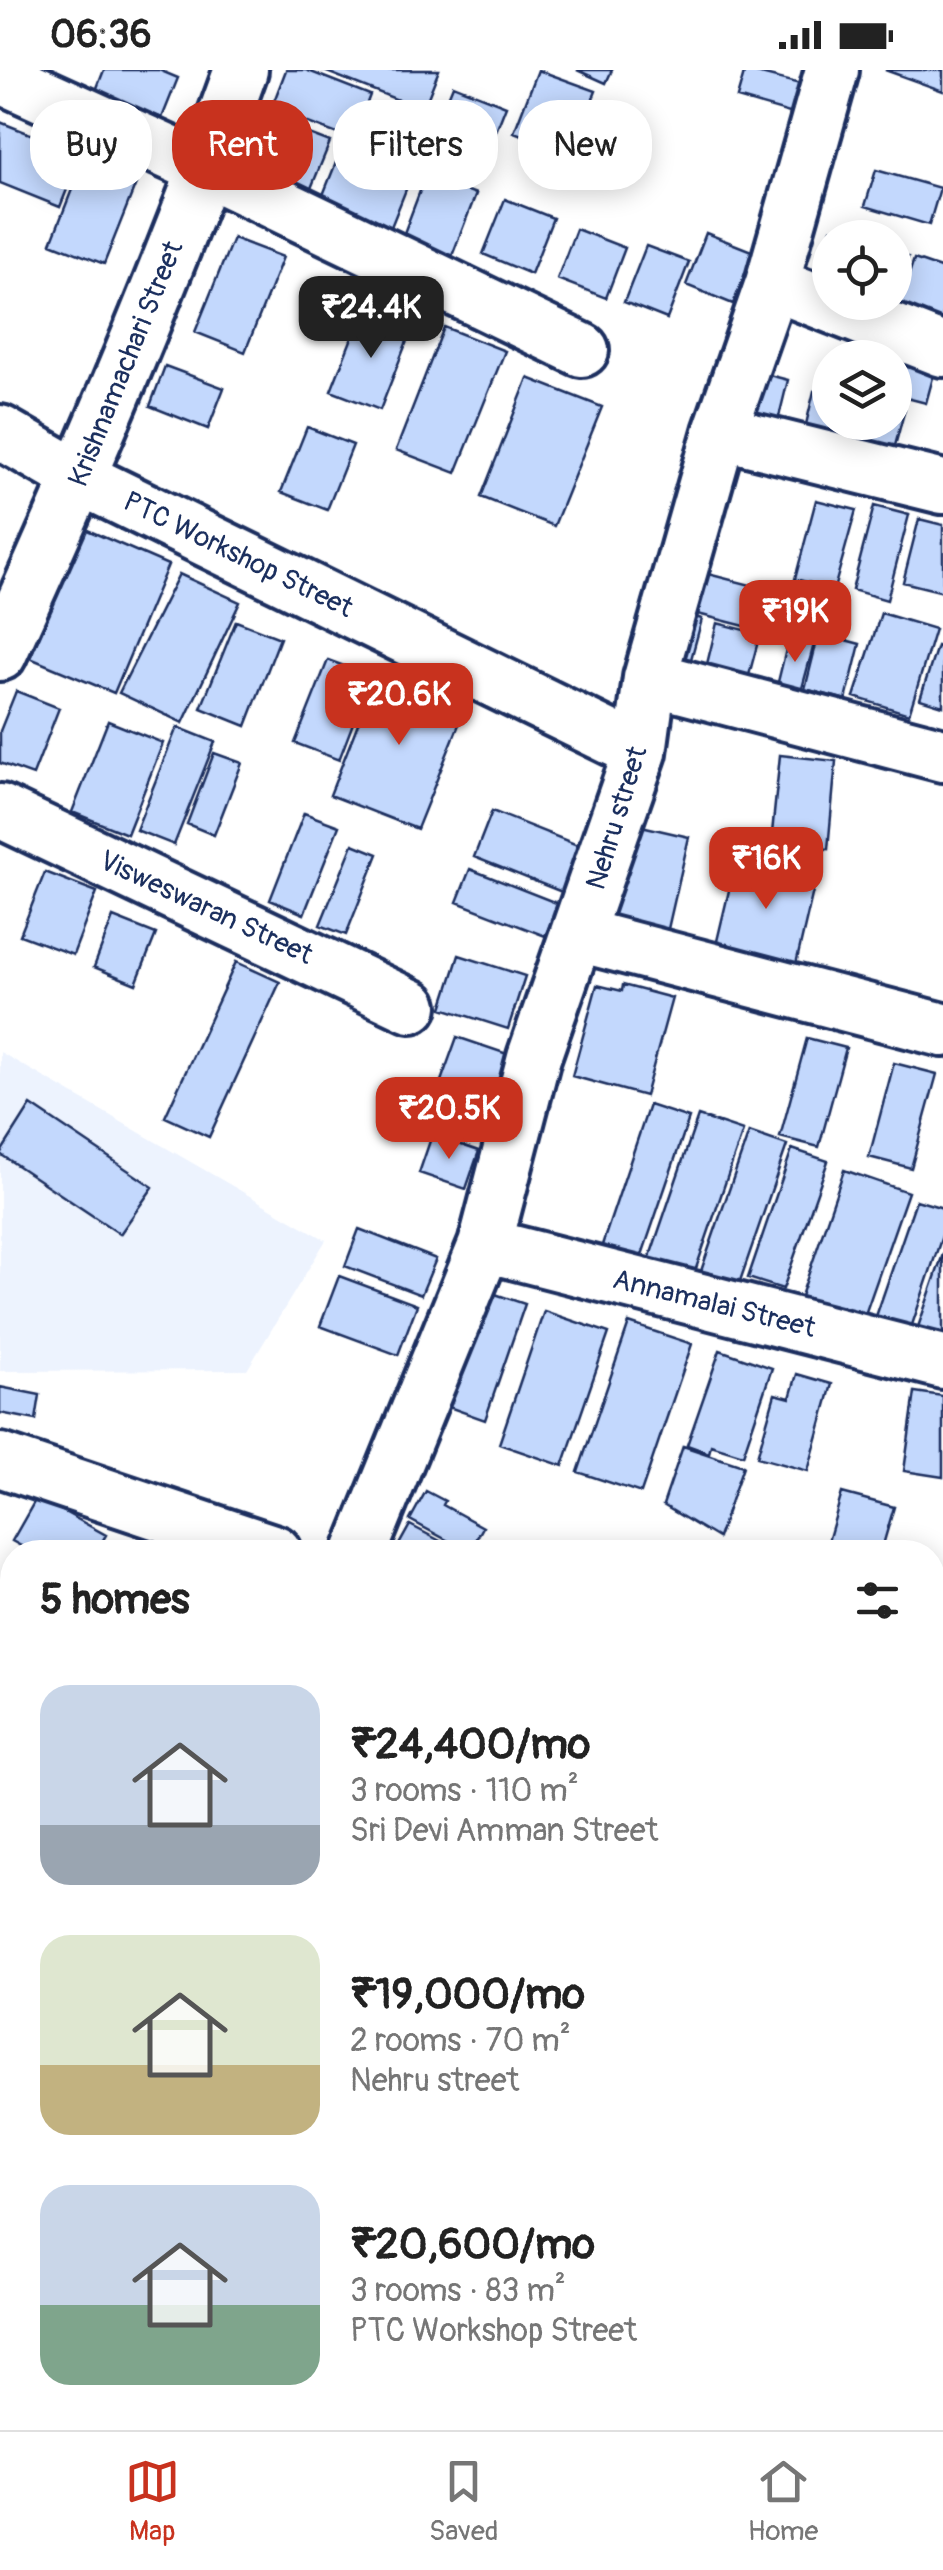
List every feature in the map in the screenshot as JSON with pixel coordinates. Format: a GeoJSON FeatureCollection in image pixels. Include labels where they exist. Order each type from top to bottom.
{"type":"FeatureCollection","features":[{"type":"Feature","properties":{"kind":"street","name":"Krishnamachari Street"},"geometry":{"type":"LineString","coordinates":[[230,100],[241,70]]}},
{"type":"Feature","properties":{"kind":"street","name":"Nehru street"},"geometry":{"type":"LineString","coordinates":[[365,1540],[485,1246],[534,1057],[640,752],[650,678],[720,432],[772,284],[832,70]]}},
{"type":"Feature","properties":{"kind":"street"},"geometry":{"type":"LineString","coordinates":[[0,76],[172,154]]}},
{"type":"Feature","properties":{"kind":"street","name":"Krishnamachari Street"},"geometry":{"type":"LineString","coordinates":[[0,654],[80,478],[197,190]]}},
{"type":"Feature","properties":{"kind":"street"},"geometry":{"type":"LineString","coordinates":[[249,190],[582,350]]}},
{"type":"Feature","properties":{"kind":"street"},"geometry":{"type":"LineString","coordinates":[[772,284],[943,350]]}},
{"type":"Feature","properties":{"kind":"street","name":"PTC Workshop Street"},"geometry":{"type":"LineString","coordinates":[[0,432],[80,478],[640,752]]}},
{"type":"Feature","properties":{"kind":"street"},"geometry":{"type":"LineString","coordinates":[[720,432],[943,487]]}},
{"type":"Feature","properties":{"kind":"street"},"geometry":{"type":"LineString","coordinates":[[650,678],[943,755]]}},
{"type":"Feature","properties":{"kind":"street","name":"Visweswaran Street"},"geometry":{"type":"LineString","coordinates":[[0,811],[411,1006]]}},
{"type":"Feature","properties":{"kind":"street"},"geometry":{"type":"LineString","coordinates":[[579,935],[943,1030]]}},
{"type":"Feature","properties":{"kind":"street","name":"Annamalai Street"},"geometry":{"type":"LineString","coordinates":[[485,1246],[943,1362]]}},
{"type":"Feature","properties":{"kind":"street"},"geometry":{"type":"LineString","coordinates":[[0,1460],[155,1533],[199,1540]]}},
{"type":"Feature","properties":{"kind":"shaded area"},"geometry":{"type":"Polygon","coordinates":[[[0,1052],[326,1240],[247,1370],[0,1371],[0,1052]]]}},
{"type":"Feature","properties":{"kind":"building"},"geometry":{"type":"Polygon","coordinates":[[[104,70],[159,70],[178,78],[162,118],[152,114],[152,100],[114,100],[95,93],[104,70]]]}},
{"type":"Feature","properties":{"kind":"building"},"geometry":{"type":"Polygon","coordinates":[[[286,70],[306,70],[370,95],[368,100],[333,100],[333,132],[313,125],[313,100],[274,100],[286,70]]]}},
{"type":"Feature","properties":{"kind":"building"},"geometry":{"type":"Polygon","coordinates":[[[322,70],[439,70],[427,100],[398,100],[322,70]]]}},
{"type":"Feature","properties":{"kind":"building"},"geometry":{"type":"Polygon","coordinates":[[[538,70],[596,91],[592,100],[526,100],[538,70]]]}},
{"type":"Feature","properties":{"kind":"building"},"geometry":{"type":"Polygon","coordinates":[[[577,70],[612,70],[606,83],[577,70]]]}},
{"type":"Feature","properties":{"kind":"building"},"geometry":{"type":"Polygon","coordinates":[[[745,70],[808,86],[800,116],[737,98],[745,70]]]}},
{"type":"Feature","properties":{"kind":"building"},"geometry":{"type":"Polygon","coordinates":[[[885,70],[943,70],[943,91],[885,70]]]}},
{"type":"Feature","properties":{"kind":"building"},"geometry":{"type":"Polygon","coordinates":[[[453,85],[491,100],[447,100],[453,85]]]}},
{"type":"Feature","properties":{"kind":"building"},"geometry":{"type":"Polygon","coordinates":[[[498,103],[506,106],[498,126],[498,103]]]}},
{"type":"Feature","properties":{"kind":"building"},"geometry":{"type":"Polygon","coordinates":[[[0,122],[30,134],[30,190],[67,190],[60,207],[0,183],[0,122]]]}},
{"type":"Feature","properties":{"kind":"building"},"geometry":{"type":"Polygon","coordinates":[[[313,135],[330,142],[313,183],[313,135]]]}},
{"type":"Feature","properties":{"kind":"building"},"geometry":{"type":"Polygon","coordinates":[[[333,170],[333,190],[406,190],[391,227],[321,200],[333,170]]]}},
{"type":"Feature","properties":{"kind":"building"},"geometry":{"type":"Polygon","coordinates":[[[876,170],[940,188],[929,225],[865,206],[876,170]]]}},
{"type":"Feature","properties":{"kind":"building"},"geometry":{"type":"Polygon","coordinates":[[[72,190],[133,190],[104,264],[51,243],[72,190]]]}},
{"type":"Feature","properties":{"kind":"building"},"geometry":{"type":"Polygon","coordinates":[[[270,190],[310,190],[305,203],[270,190]]]}},
{"type":"Feature","properties":{"kind":"building"},"geometry":{"type":"Polygon","coordinates":[[[420,190],[465,190],[476,194],[450,261],[401,241],[420,190]]]}},
{"type":"Feature","properties":{"kind":"building"},"geometry":{"type":"Polygon","coordinates":[[[505,199],[553,218],[531,274],[483,254],[505,199]]]}},
{"type":"Feature","properties":{"kind":"building"},"geometry":{"type":"Polygon","coordinates":[[[576,229],[625,248],[606,298],[557,279],[576,229]]]}},
{"type":"Feature","properties":{"kind":"building"},"geometry":{"type":"Polygon","coordinates":[[[706,233],[754,252],[733,304],[686,285],[706,233]]]}},
{"type":"Feature","properties":{"kind":"building"},"geometry":{"type":"Polygon","coordinates":[[[233,238],[283,257],[245,352],[195,332],[233,238]]]}},
{"type":"Feature","properties":{"kind":"building"},"geometry":{"type":"Polygon","coordinates":[[[646,246],[689,262],[667,319],[624,302],[646,246]]]}},
{"type":"Feature","properties":{"kind":"building"},"geometry":{"type":"Polygon","coordinates":[[[914,259],[943,269],[943,327],[912,320],[914,259]]]}},
{"type":"Feature","properties":{"kind":"building"},"geometry":{"type":"Polygon","coordinates":[[[362,312],[411,331],[380,410],[331,391],[362,312]]]}},
{"type":"Feature","properties":{"kind":"building"},"geometry":{"type":"Polygon","coordinates":[[[444,327],[505,351],[456,473],[396,450],[444,327]]]}},
{"type":"Feature","properties":{"kind":"building"},"geometry":{"type":"Polygon","coordinates":[[[912,357],[937,363],[926,403],[912,399],[912,357]]]}},
{"type":"Feature","properties":{"kind":"building"},"geometry":{"type":"Polygon","coordinates":[[[165,366],[224,388],[208,429],[150,406],[165,366]]]}},
{"type":"Feature","properties":{"kind":"building"},"geometry":{"type":"Polygon","coordinates":[[[765,374],[788,380],[776,429],[751,423],[765,374]]]}},
{"type":"Feature","properties":{"kind":"building"},"geometry":{"type":"Polygon","coordinates":[[[528,378],[602,407],[554,526],[481,497],[528,378]]]}},
{"type":"Feature","properties":{"kind":"building"},"geometry":{"type":"Polygon","coordinates":[[[812,399],[812,439],[803,437],[812,399]]]}},
{"type":"Feature","properties":{"kind":"building"},"geometry":{"type":"Polygon","coordinates":[[[307,427],[353,445],[327,510],[281,492],[307,427]]]}},
{"type":"Feature","properties":{"kind":"building"},"geometry":{"type":"Polygon","coordinates":[[[816,440],[847,440],[845,447],[816,440]]]}},
{"type":"Feature","properties":{"kind":"building"},"geometry":{"type":"Polygon","coordinates":[[[857,440],[897,440],[890,464],[853,454],[857,440]]]}},
{"type":"Feature","properties":{"kind":"building"},"geometry":{"type":"Polygon","coordinates":[[[816,500],[856,510],[834,589],[795,579],[816,500]]]}},
{"type":"Feature","properties":{"kind":"building"},"geometry":{"type":"Polygon","coordinates":[[[874,506],[909,515],[887,600],[852,590],[874,506]]]}},
{"type":"Feature","properties":{"kind":"building"},"geometry":{"type":"Polygon","coordinates":[[[919,519],[943,525],[943,592],[903,582],[919,519]]]}},
{"type":"Feature","properties":{"kind":"building"},"geometry":{"type":"Polygon","coordinates":[[[85,529],[168,565],[114,693],[30,658],[85,529]]]}},
{"type":"Feature","properties":{"kind":"building"},"geometry":{"type":"Polygon","coordinates":[[[704,573],[782,593],[772,633],[694,613],[704,573]]]}},
{"type":"Feature","properties":{"kind":"building"},"geometry":{"type":"Polygon","coordinates":[[[179,574],[240,602],[183,723],[119,693],[179,574]]]}},
{"type":"Feature","properties":{"kind":"building"},"geometry":{"type":"Polygon","coordinates":[[[680,613],[702,619],[690,663],[668,658],[680,613]]]}},
{"type":"Feature","properties":{"kind":"building"},"geometry":{"type":"Polygon","coordinates":[[[881,613],[935,629],[909,714],[854,697],[881,613]]]}},
{"type":"Feature","properties":{"kind":"building"},"geometry":{"type":"Polygon","coordinates":[[[236,621],[280,638],[246,726],[201,708],[236,621]]]}},
{"type":"Feature","properties":{"kind":"building"},"geometry":{"type":"Polygon","coordinates":[[[717,623],[760,634],[748,679],[706,668],[717,623]]]}},
{"type":"Feature","properties":{"kind":"building"},"geometry":{"type":"Polygon","coordinates":[[[819,633],[860,644],[846,700],[805,689],[819,633]]]}},
{"type":"Feature","properties":{"kind":"building"},"geometry":{"type":"Polygon","coordinates":[[[789,637],[814,644],[801,692],[777,686],[789,637]]]}},
{"type":"Feature","properties":{"kind":"building"},"geometry":{"type":"Polygon","coordinates":[[[937,646],[943,648],[943,706],[920,699],[937,646]]]}},
{"type":"Feature","properties":{"kind":"building"},"geometry":{"type":"Polygon","coordinates":[[[328,660],[371,676],[339,760],[295,743],[328,660]]]}},
{"type":"Feature","properties":{"kind":"building"},"geometry":{"type":"Polygon","coordinates":[[[380,667],[468,702],[417,829],[330,795],[380,667]]]}},
{"type":"Feature","properties":{"kind":"building"},"geometry":{"type":"Polygon","coordinates":[[[16,691],[59,708],[33,775],[0,763],[0,731],[16,691]]]}},
{"type":"Feature","properties":{"kind":"building"},"geometry":{"type":"Polygon","coordinates":[[[108,721],[163,743],[127,834],[72,812],[108,721]]]}},
{"type":"Feature","properties":{"kind":"building"},"geometry":{"type":"Polygon","coordinates":[[[177,727],[215,742],[174,845],[136,830],[177,727]]]}},
{"type":"Feature","properties":{"kind":"building"},"geometry":{"type":"Polygon","coordinates":[[[214,753],[242,763],[214,835],[187,824],[214,753]]]}},
{"type":"Feature","properties":{"kind":"building"},"geometry":{"type":"Polygon","coordinates":[[[780,755],[836,761],[828,849],[771,843],[780,755]]]}},
{"type":"Feature","properties":{"kind":"building"},"geometry":{"type":"Polygon","coordinates":[[[492,811],[580,846],[562,892],[474,857],[492,811]]]}},
{"type":"Feature","properties":{"kind":"building"},"geometry":{"type":"Polygon","coordinates":[[[304,813],[339,826],[304,914],[270,900],[304,813]]]}},
{"type":"Feature","properties":{"kind":"building"},"geometry":{"type":"Polygon","coordinates":[[[637,825],[689,837],[665,942],[597,927],[606,885],[622,888],[637,825]]]}},
{"type":"Feature","properties":{"kind":"building"},"geometry":{"type":"Polygon","coordinates":[[[353,844],[378,854],[346,935],[320,925],[353,844]]]}},
{"type":"Feature","properties":{"kind":"building"},"geometry":{"type":"Polygon","coordinates":[[[739,848],[819,865],[793,977],[713,958],[739,848]]]}},
{"type":"Feature","properties":{"kind":"building"},"geometry":{"type":"Polygon","coordinates":[[[470,869],[559,904],[545,936],[457,902],[470,869]]]}},
{"type":"Feature","properties":{"kind":"building"},"geometry":{"type":"Polygon","coordinates":[[[45,872],[97,892],[73,955],[20,935],[45,872]]]}},
{"type":"Feature","properties":{"kind":"building"},"geometry":{"type":"Polygon","coordinates":[[[113,917],[156,934],[136,984],[94,967],[113,917]]]}},
{"type":"Feature","properties":{"kind":"building"},"geometry":{"type":"Polygon","coordinates":[[[459,955],[525,976],[508,1029],[442,1008],[459,955]]]}},
{"type":"Feature","properties":{"kind":"building"},"geometry":{"type":"Polygon","coordinates":[[[236,962],[280,982],[209,1137],[165,1117],[236,962]]]}},
{"type":"Feature","properties":{"kind":"building"},"geometry":{"type":"Polygon","coordinates":[[[597,985],[622,991],[623,985],[672,998],[645,1096],[572,1076],[597,985]]]}},
{"type":"Feature","properties":{"kind":"building"},"geometry":{"type":"Polygon","coordinates":[[[457,1037],[519,1058],[497,1117],[436,1095],[457,1037]]]}},
{"type":"Feature","properties":{"kind":"building"},"geometry":{"type":"Polygon","coordinates":[[[807,1038],[846,1048],[819,1147],[780,1137],[807,1038]]]}},
{"type":"Feature","properties":{"kind":"building"},"geometry":{"type":"Polygon","coordinates":[[[894,1063],[937,1074],[911,1168],[869,1157],[894,1063]]]}},
{"type":"Feature","properties":{"kind":"building"},"geometry":{"type":"Polygon","coordinates":[[[31,1105],[153,1187],[120,1234],[0,1154],[31,1105]]]}},
{"type":"Feature","properties":{"kind":"building"},"geometry":{"type":"Polygon","coordinates":[[[649,1105],[689,1118],[638,1267],[599,1254],[649,1105]]]}},
{"type":"Feature","properties":{"kind":"building"},"geometry":{"type":"Polygon","coordinates":[[[698,1116],[743,1131],[690,1286],[645,1271],[698,1116]]]}},
{"type":"Feature","properties":{"kind":"building"},"geometry":{"type":"Polygon","coordinates":[[[749,1132],[787,1145],[739,1284],[701,1271],[749,1132]]]}},
{"type":"Feature","properties":{"kind":"building"},"geometry":{"type":"Polygon","coordinates":[[[432,1135],[479,1151],[466,1189],[419,1173],[432,1135]]]}},
{"type":"Feature","properties":{"kind":"building"},"geometry":{"type":"Polygon","coordinates":[[[792,1149],[828,1161],[783,1289],[748,1278],[792,1149]]]}},
{"type":"Feature","properties":{"kind":"building"},"geometry":{"type":"Polygon","coordinates":[[[844,1170],[908,1192],[862,1323],[799,1302],[844,1170]]]}},
{"type":"Feature","properties":{"kind":"building"},"geometry":{"type":"Polygon","coordinates":[[[916,1200],[943,1208],[943,1233],[908,1337],[873,1325],[916,1200]]]}},
{"type":"Feature","properties":{"kind":"building"},"geometry":{"type":"Polygon","coordinates":[[[359,1229],[436,1259],[421,1295],[345,1266],[359,1229]]]}},
{"type":"Feature","properties":{"kind":"building"},"geometry":{"type":"Polygon","coordinates":[[[943,1254],[943,1342],[916,1333],[943,1254]]]}},
{"type":"Feature","properties":{"kind":"building"},"geometry":{"type":"Polygon","coordinates":[[[339,1276],[417,1305],[398,1355],[320,1326],[339,1276]]]}},
{"type":"Feature","properties":{"kind":"building"},"geometry":{"type":"Polygon","coordinates":[[[483,1290],[525,1304],[485,1420],[443,1405],[483,1290]]]}},
{"type":"Feature","properties":{"kind":"building"},"geometry":{"type":"Polygon","coordinates":[[[544,1311],[609,1333],[563,1466],[499,1444],[544,1311]]]}},
{"type":"Feature","properties":{"kind":"building"},"geometry":{"type":"Polygon","coordinates":[[[629,1323],[692,1344],[641,1493],[578,1472],[629,1323]]]}},
{"type":"Feature","properties":{"kind":"building"},"geometry":{"type":"Polygon","coordinates":[[[720,1350],[772,1368],[743,1455],[711,1445],[709,1453],[687,1445],[720,1350]]]}},
{"type":"Feature","properties":{"kind":"building"},"geometry":{"type":"Polygon","coordinates":[[[797,1374],[832,1384],[808,1471],[757,1457],[775,1394],[790,1398],[797,1374]]]}},
{"type":"Feature","properties":{"kind":"building"},"geometry":{"type":"Polygon","coordinates":[[[0,1387],[40,1395],[36,1420],[0,1413],[0,1387]]]}},
{"type":"Feature","properties":{"kind":"building"},"geometry":{"type":"Polygon","coordinates":[[[915,1392],[943,1396],[943,1477],[904,1471],[915,1392]]]}},
{"type":"Feature","properties":{"kind":"building"},"geometry":{"type":"Polygon","coordinates":[[[683,1446],[743,1466],[718,1538],[663,1505],[683,1446]]]}},
{"type":"Feature","properties":{"kind":"building"},"geometry":{"type":"Polygon","coordinates":[[[426,1491],[483,1527],[476,1540],[447,1540],[410,1520],[426,1491]]]}},
{"type":"Feature","properties":{"kind":"building"},"geometry":{"type":"Polygon","coordinates":[[[842,1493],[894,1507],[884,1540],[828,1540],[842,1493]]]}},
{"type":"Feature","properties":{"kind":"building"},"geometry":{"type":"Polygon","coordinates":[[[37,1497],[106,1535],[103,1540],[13,1540],[37,1497]]]}},
{"type":"Feature","properties":{"kind":"building"},"geometry":{"type":"Polygon","coordinates":[[[410,1525],[438,1540],[402,1540],[410,1525]]]}}]}
